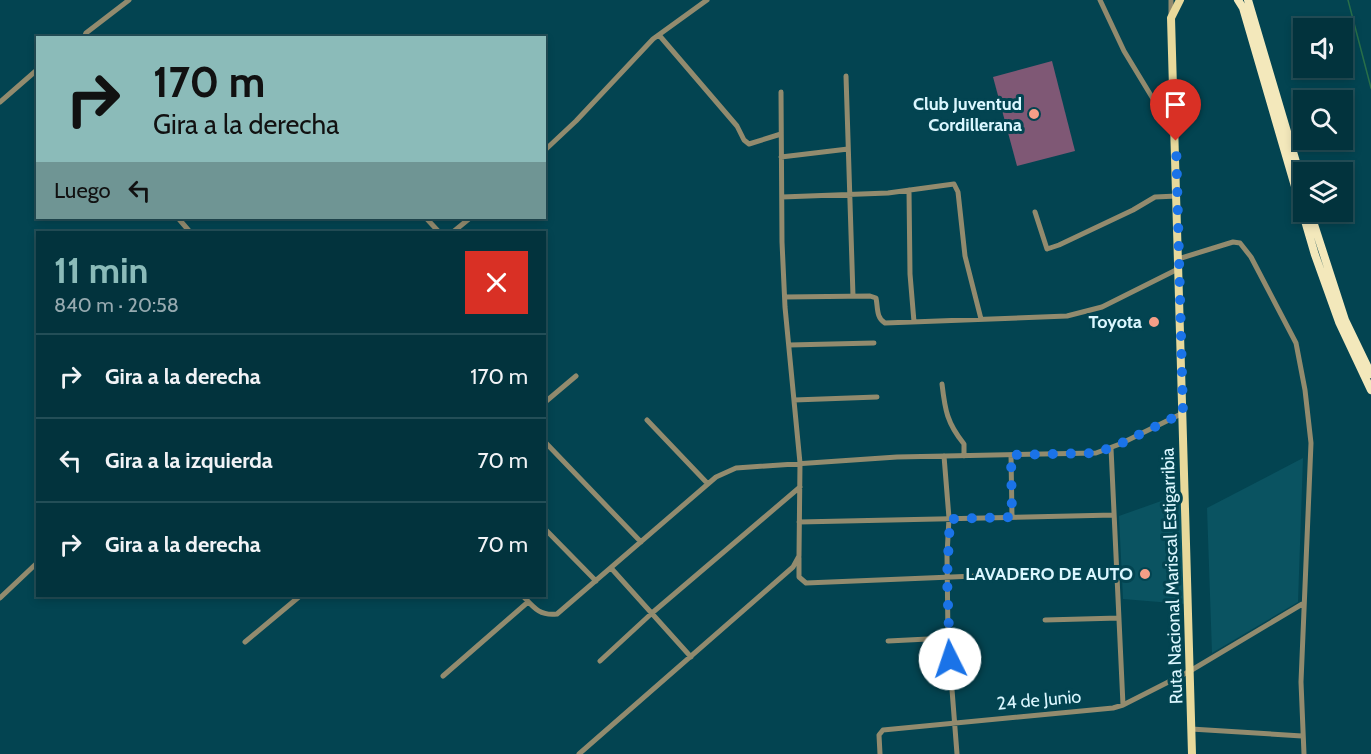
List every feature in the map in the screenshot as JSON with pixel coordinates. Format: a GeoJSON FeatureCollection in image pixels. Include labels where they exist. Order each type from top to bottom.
{"type":"FeatureCollection","features":[{"type":"Feature","properties":{"kind":"highway"},"geometry":{"type":"LineString","coordinates":[[1238,0],[1243,8],[1315,255],[1339,322],[1371,390]]}},
{"type":"Feature","properties":{"kind":"highway"},"geometry":{"type":"LineString","coordinates":[[1248,0],[1296,162]]}},
{"type":"Feature","properties":{"kind":"highway"},"geometry":{"type":"LineString","coordinates":[[1313,222],[1345,320],[1371,374]]}},
{"type":"Feature","properties":{"kind":"main road","name":"Ruta Nacional Mariscal Estigarribia"},"geometry":{"type":"LineString","coordinates":[[1178,1],[1172,18],[1192,754]]}},
{"type":"Feature","properties":{"kind":"street"},"geometry":{"type":"LineString","coordinates":[[85,36],[129,0]]}},
{"type":"Feature","properties":{"kind":"street"},"geometry":{"type":"LineString","coordinates":[[546,149],[659,35],[707,0]]}},
{"type":"Feature","properties":{"kind":"street"},"geometry":{"type":"LineString","coordinates":[[1100,0],[1124,51],[1161,112],[1166,117],[1176,118]]}},
{"type":"Feature","properties":{"kind":"street"},"geometry":{"type":"LineString","coordinates":[[659,35],[737,126],[744,140],[749,144],[781,134]]}},
{"type":"Feature","properties":{"kind":"street"},"geometry":{"type":"LineString","coordinates":[[0,102],[36,71]]}},
{"type":"Feature","properties":{"kind":"street"},"geometry":{"type":"LineString","coordinates":[[846,76],[853,296]]}},
{"type":"Feature","properties":{"kind":"street"},"geometry":{"type":"LineString","coordinates":[[781,92],[785,297],[800,463],[799,577],[806,583],[1024,574]]}},
{"type":"Feature","properties":{"kind":"street"},"geometry":{"type":"LineString","coordinates":[[782,156],[848,149]]}},
{"type":"Feature","properties":{"kind":"street"},"geometry":{"type":"LineString","coordinates":[[782,197],[850,195],[954,184],[958,192],[965,256],[981,319]]}},
{"type":"Feature","properties":{"kind":"street"},"geometry":{"type":"LineString","coordinates":[[909,190],[910,274],[914,322]]}},
{"type":"Feature","properties":{"kind":"street"},"geometry":{"type":"LineString","coordinates":[[1035,212],[1047,249],[1133,210],[1155,197],[1177,196]]}},
{"type":"Feature","properties":{"kind":"street"},"geometry":{"type":"LineString","coordinates":[[179,219],[189,231]]}},
{"type":"Feature","properties":{"kind":"street"},"geometry":{"type":"LineString","coordinates":[[427,219],[438,231]]}},
{"type":"Feature","properties":{"kind":"street"},"geometry":{"type":"LineString","coordinates":[[454,231],[469,219]]}},
{"type":"Feature","properties":{"kind":"street"},"geometry":{"type":"LineString","coordinates":[[1178,259],[1233,242],[1240,243],[1251,257],[1296,343],[1305,390],[1311,443],[1301,682],[1304,754]]}},
{"type":"Feature","properties":{"kind":"street"},"geometry":{"type":"LineString","coordinates":[[785,297],[870,296],[876,298],[878,315],[885,323],[1067,316],[1102,307],[1178,269]]}},
{"type":"Feature","properties":{"kind":"street"},"geometry":{"type":"LineString","coordinates":[[789,345],[874,343]]}},
{"type":"Feature","properties":{"kind":"street"},"geometry":{"type":"LineString","coordinates":[[546,401],[576,376]]}},
{"type":"Feature","properties":{"kind":"street"},"geometry":{"type":"LineString","coordinates":[[942,384],[946,415],[964,444],[964,456]]}},
{"type":"Feature","properties":{"kind":"street"},"geometry":{"type":"LineString","coordinates":[[794,400],[877,397]]}},
{"type":"Feature","properties":{"kind":"street"},"geometry":{"type":"LineString","coordinates":[[524,597],[539,612],[547,615],[557,614],[716,477],[736,468],[944,456],[1096,453],[1183,413]]}},
{"type":"Feature","properties":{"kind":"street"},"geometry":{"type":"LineString","coordinates":[[647,420],[708,484]]}},
{"type":"Feature","properties":{"kind":"street"},"geometry":{"type":"LineString","coordinates":[[546,443],[641,542]]}},
{"type":"Feature","properties":{"kind":"street"},"geometry":{"type":"LineString","coordinates":[[1111,448],[1123,705]]}},
{"type":"Feature","properties":{"kind":"street"},"geometry":{"type":"LineString","coordinates":[[1011,455],[1012,517]]}},
{"type":"Feature","properties":{"kind":"street"},"geometry":{"type":"LineString","coordinates":[[944,456],[950,519],[947,577],[948,638],[957,754]]}},
{"type":"Feature","properties":{"kind":"street"},"geometry":{"type":"LineString","coordinates":[[600,662],[652,613],[800,487]]}},
{"type":"Feature","properties":{"kind":"street"},"geometry":{"type":"LineString","coordinates":[[800,522],[1114,514]]}},
{"type":"Feature","properties":{"kind":"street"},"geometry":{"type":"LineString","coordinates":[[546,530],[596,581]]}},
{"type":"Feature","properties":{"kind":"street"},"geometry":{"type":"LineString","coordinates":[[579,754],[793,567],[799,556]]}},
{"type":"Feature","properties":{"kind":"street"},"geometry":{"type":"LineString","coordinates":[[0,598],[36,564]]}},
{"type":"Feature","properties":{"kind":"street"},"geometry":{"type":"LineString","coordinates":[[611,568],[691,657]]}},
{"type":"Feature","properties":{"kind":"street"},"geometry":{"type":"LineString","coordinates":[[245,642],[299,597]]}},
{"type":"Feature","properties":{"kind":"street"},"geometry":{"type":"LineString","coordinates":[[443,676],[528,602]]}},
{"type":"Feature","properties":{"kind":"street","name":"24 de Junio"},"geometry":{"type":"LineString","coordinates":[[880,754],[879,735],[883,730],[1113,708],[1123,705],[1190,671],[1304,603]]}},
{"type":"Feature","properties":{"kind":"street"},"geometry":{"type":"LineString","coordinates":[[1045,620],[1119,618]]}},
{"type":"Feature","properties":{"kind":"street"},"geometry":{"type":"LineString","coordinates":[[888,641],[948,638]]}},
{"type":"Feature","properties":{"kind":"street"},"geometry":{"type":"LineString","coordinates":[[1191,729],[1302,736]]}},
{"type":"Feature","properties":{"kind":"shaded area","name":"Club Juventud Cordillerana"},"geometry":{"type":"Polygon","coordinates":[[[1052,61],[1075,151],[1017,166],[993,77],[1052,61]]]}},
{"type":"Feature","properties":{"kind":"shaded area"},"geometry":{"type":"Polygon","coordinates":[[[1303,458],[1298,602],[1212,653],[1207,508],[1303,458]]]}},
{"type":"Feature","properties":{"kind":"shaded area"},"geometry":{"type":"Polygon","coordinates":[[[1181,494],[1184,604],[1123,599],[1119,516],[1181,494]]]}},
{"type":"Feature","properties":{"kind":"waterway"},"geometry":{"type":"LineString","coordinates":[[1348,0],[1371,88]]}},
{"type":"Feature","properties":{"kind":"place","name":"Club Juventud Cordillerana"},"geometry":{"type":"Point","coordinates":[1034,114]}},
{"type":"Feature","properties":{"kind":"place","name":"Toyota"},"geometry":{"type":"Point","coordinates":[1154,322]}},
{"type":"Feature","properties":{"kind":"place","name":"LAVADERO DE AUTO"},"geometry":{"type":"Point","coordinates":[1145,574]}},
{"type":"Feature","properties":{"kind":"route"},"geometry":{"type":"LineString","coordinates":[[950,659],[947,577],[950,519],[1012,517],[1011,455],[1096,453],[1120,444],[1183,413],[1176,141]]}}]}
